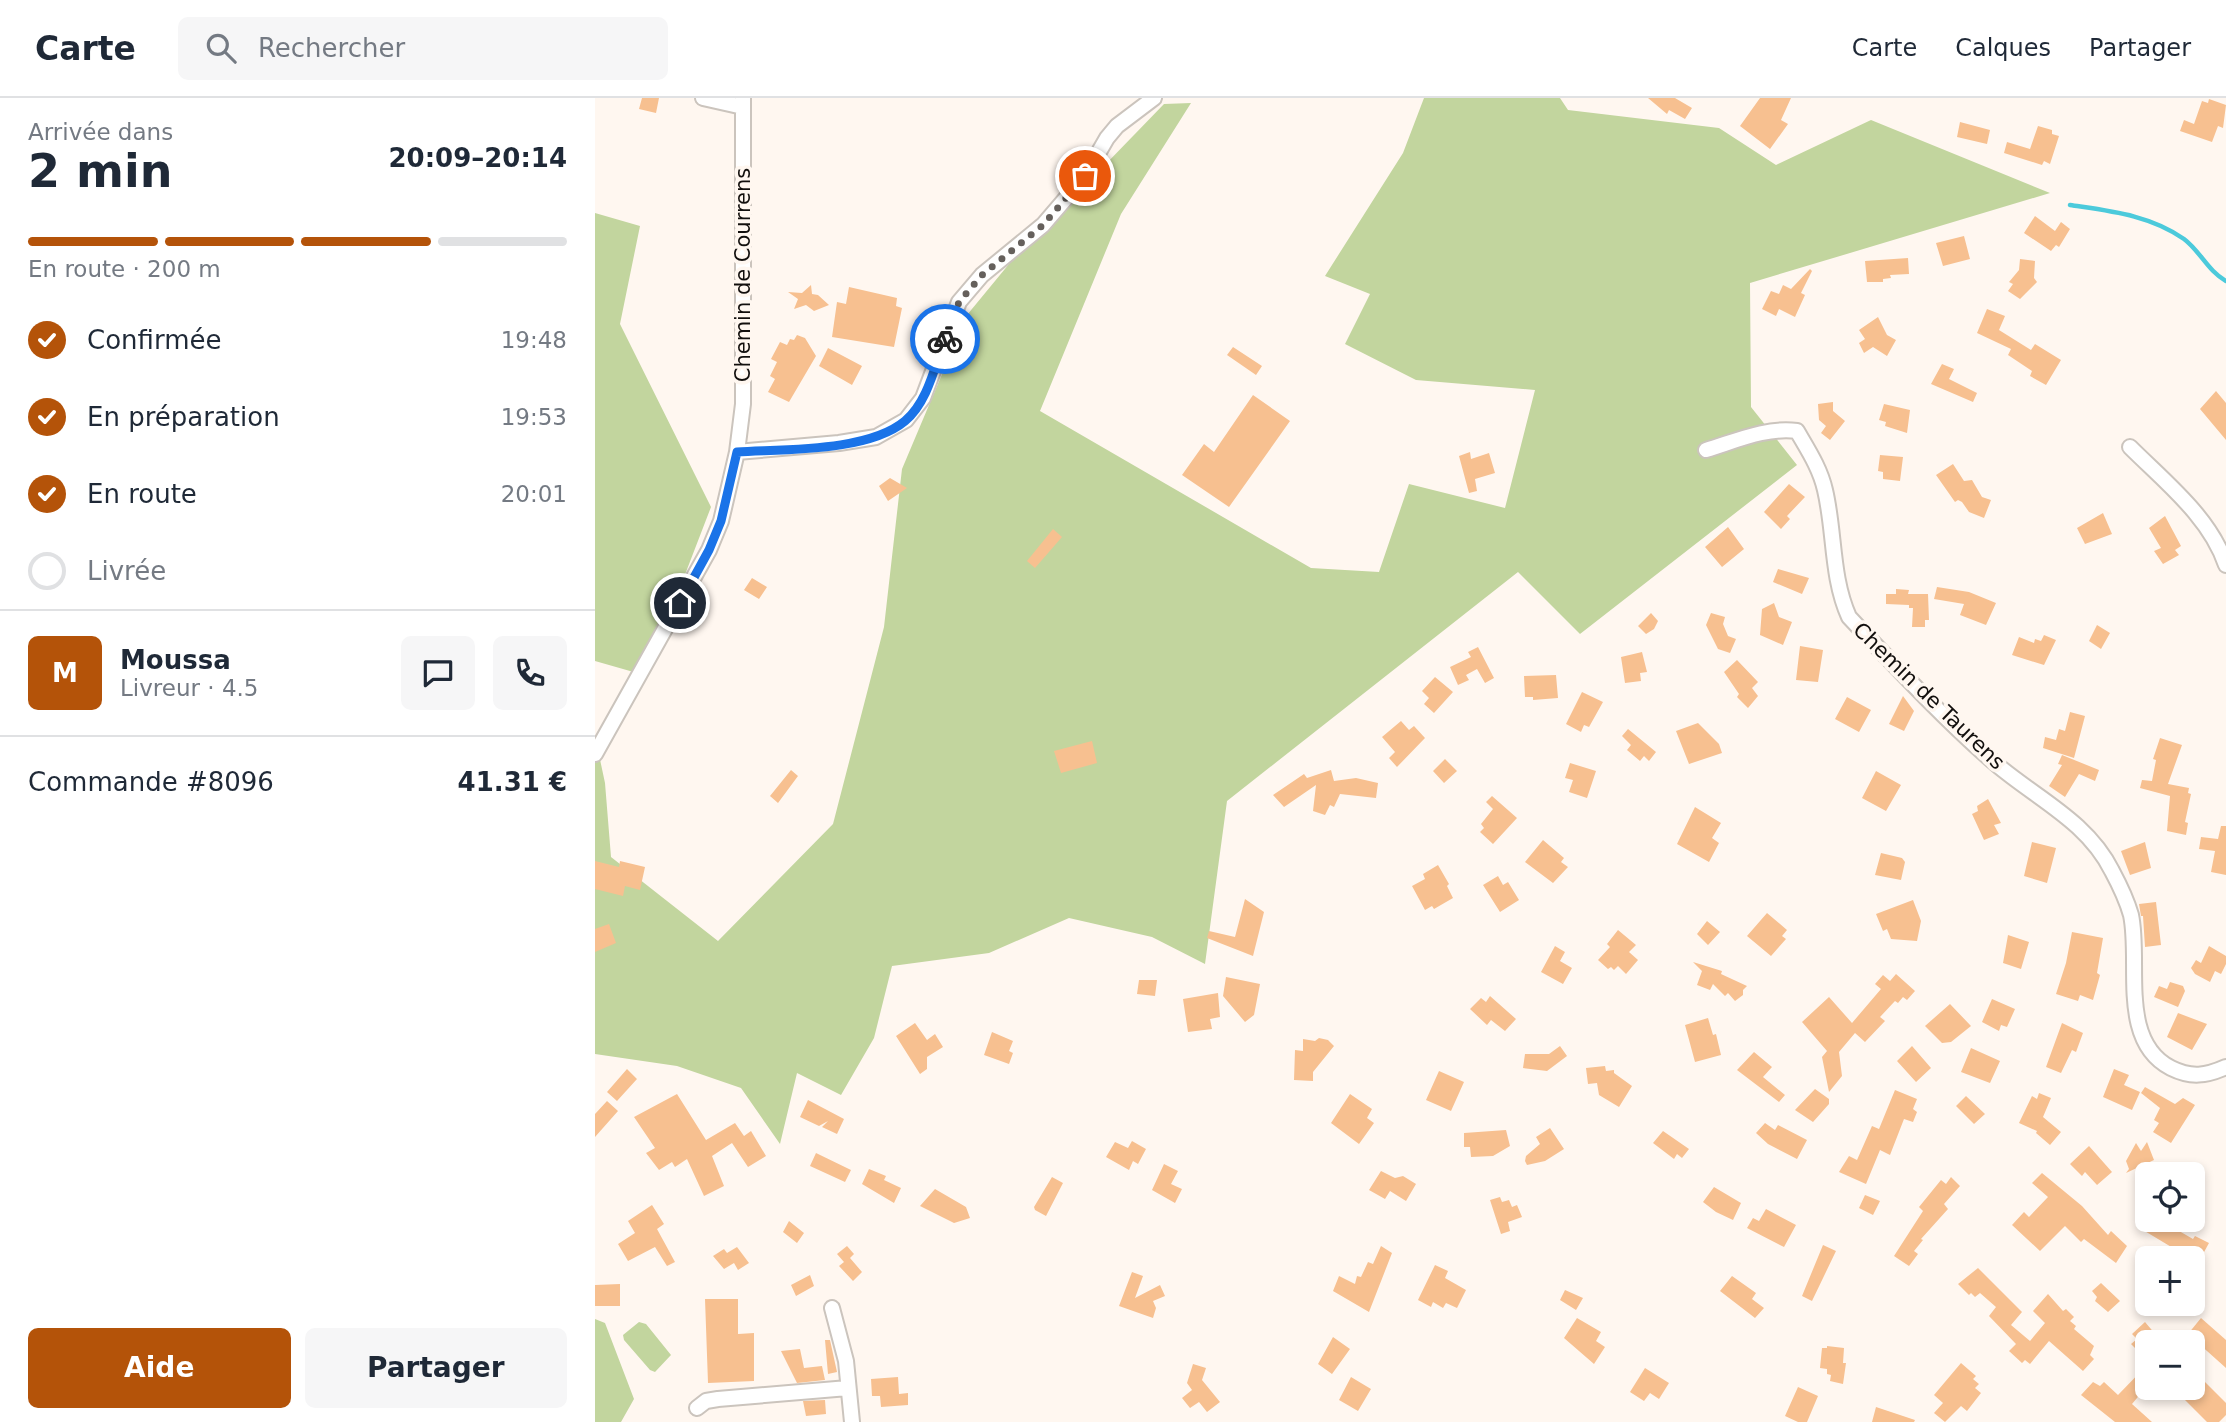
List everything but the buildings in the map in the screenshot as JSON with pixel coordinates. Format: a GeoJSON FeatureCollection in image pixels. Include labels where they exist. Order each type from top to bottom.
{"type":"FeatureCollection","features":[{"type":"Feature","properties":{"kind":"street"},"geometry":{"type":"LineString","coordinates":[[702,98],[743,102]]}},
{"type":"Feature","properties":{"kind":"street"},"geometry":{"type":"LineString","coordinates":[[737,452],[876,437],[906,420],[923,398],[959,302],[982,275],[1043,225],[1085,176],[1117,126],[1154,98]]}},
{"type":"Feature","properties":{"kind":"street","name":"Chemin de Courrens"},"geometry":{"type":"LineString","coordinates":[[595,754],[709,550],[721,521],[737,452],[743,404],[743,102]]}},
{"type":"Feature","properties":{"kind":"street","name":"Chemin de Taurens"},"geometry":{"type":"LineString","coordinates":[[1706,450],[1756,434],[1781,429],[1797,431],[1816,463],[1825,490],[1841,599],[1849,617],[1952,724],[1998,766],[2056,807],[2090,837],[2103,856],[2131,916],[2135,1008],[2145,1043],[2159,1062],[2183,1074],[2207,1075],[2226,1067]]}},
{"type":"Feature","properties":{"kind":"street"},"geometry":{"type":"LineString","coordinates":[[2130,447],[2195,513],[2218,544],[2226,565]]}},
{"type":"Feature","properties":{"kind":"street"},"geometry":{"type":"LineString","coordinates":[[832,1308],[846,1361],[852,1422]]}},
{"type":"Feature","properties":{"kind":"street"},"geometry":{"type":"LineString","coordinates":[[697,1408],[706,1401],[717,1399],[849,1388]]}},
{"type":"Feature","properties":{"kind":"green space"},"geometry":{"type":"Polygon","coordinates":[[[1424,98],[1560,98],[1568,110],[1719,128],[1776,165],[1871,120],[2050,193],[1750,283],[1751,407],[1797,465],[1580,634],[1518,572],[1227,801],[1205,964],[1152,937],[1069,918],[989,953],[892,966],[874,1038],[841,1095],[797,1073],[780,1144],[741,1088],[677,1066],[595,1054],[595,736],[605,783],[611,857],[718,941],[833,824],[884,627],[902,469],[967,315],[1009,264],[1164,104],[1191,103],[1121,214],[1040,411],[1311,568],[1379,572],[1409,484],[1505,508],[1535,390],[1416,380],[1345,344],[1370,294],[1325,276],[1403,153],[1424,98]]]}},
{"type":"Feature","properties":{"kind":"green space"},"geometry":{"type":"Polygon","coordinates":[[[595,213],[640,226],[620,324],[711,507],[676,598],[637,673],[595,661],[595,213]]]}},
{"type":"Feature","properties":{"kind":"green space"},"geometry":{"type":"Polygon","coordinates":[[[595,1319],[605,1323],[634,1399],[621,1422],[595,1422],[595,1319]]]}},
{"type":"Feature","properties":{"kind":"green space"},"geometry":{"type":"Polygon","coordinates":[[[639,1322],[646,1324],[671,1355],[655,1372],[650,1370],[624,1340],[623,1335],[639,1322]]]}},
{"type":"Feature","properties":{"kind":"waterway"},"geometry":{"type":"LineString","coordinates":[[2070,205],[2129,215],[2157,224],[2184,239],[2214,272],[2226,281]]}},
{"type":"Feature","properties":{"kind":"way so far"},"geometry":{"type":"LineString","coordinates":[[945,339],[959,302],[982,275],[1043,225],[1085,176]]}},
{"type":"Feature","properties":{"kind":"route"},"geometry":{"type":"LineString","coordinates":[[680,603],[709,550],[721,521],[737,452],[876,437],[906,420],[923,398],[945,339]]}}]}
